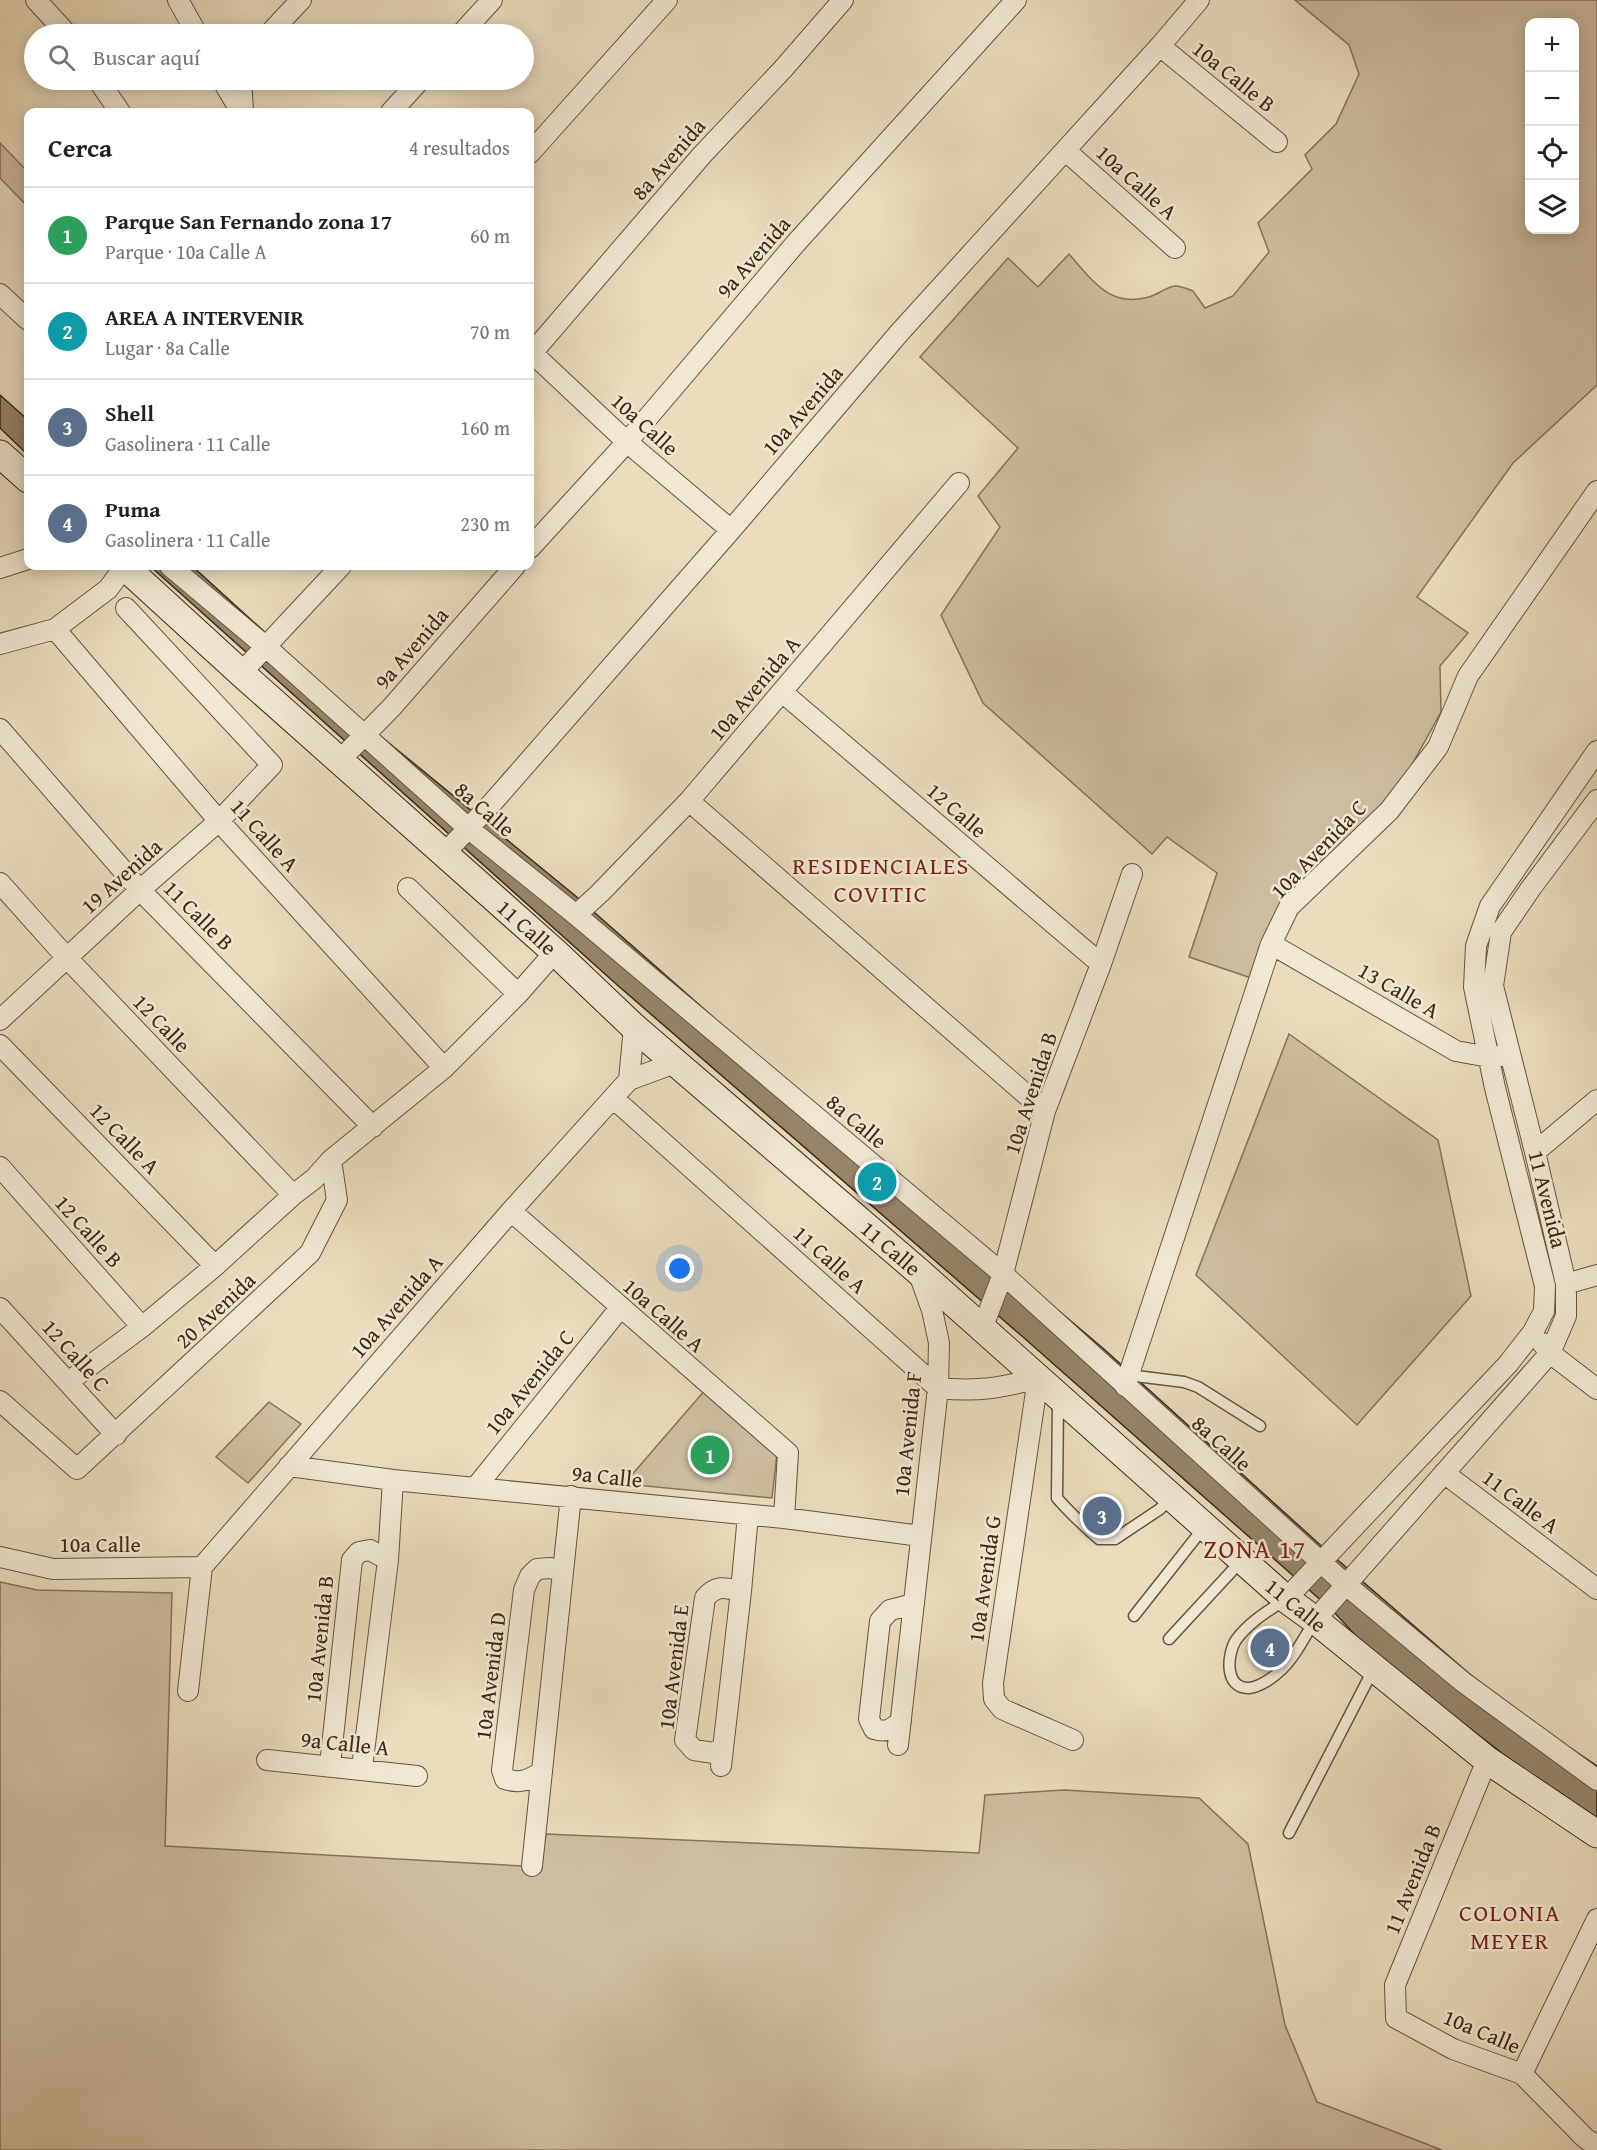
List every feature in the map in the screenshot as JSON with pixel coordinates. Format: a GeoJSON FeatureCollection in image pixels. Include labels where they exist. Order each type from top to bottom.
{"type":"FeatureCollection","features":[{"type":"Feature","properties":{"kind":"street"},"geometry":{"type":"LineString","coordinates":[[36,0],[58,24]]}},
{"type":"Feature","properties":{"kind":"street"},"geometry":{"type":"LineString","coordinates":[[177,0],[191,24]]}},
{"type":"Feature","properties":{"kind":"street"},"geometry":{"type":"LineString","coordinates":[[278,24],[301,0]]}},
{"type":"Feature","properties":{"kind":"street"},"geometry":{"type":"LineString","coordinates":[[470,24],[492,0]]}},
{"type":"Feature","properties":{"kind":"street"},"geometry":{"type":"LineString","coordinates":[[534,149],[667,0]]}},
{"type":"Feature","properties":{"kind":"street","name":"8a Avenida"},"geometry":{"type":"LineString","coordinates":[[534,349],[702,156],[843,0]]}},
{"type":"Feature","properties":{"kind":"street","name":"9a Avenida"},"geometry":{"type":"LineString","coordinates":[[534,541],[627,442],[796,243],[1016,0]]}},
{"type":"Feature","properties":{"kind":"street","name":"10a Avenida"},"geometry":{"type":"LineString","coordinates":[[445,853],[900,333],[1066,151],[1199,0]]}},
{"type":"Feature","properties":{"kind":"street","name":"10a Calle B"},"geometry":{"type":"LineString","coordinates":[[1160,46],[1277,142]]}},
{"type":"Feature","properties":{"kind":"street"},"geometry":{"type":"LineString","coordinates":[[105,90],[117,108]]}},
{"type":"Feature","properties":{"kind":"street"},"geometry":{"type":"LineString","coordinates":[[228,90],[240,108]]}},
{"type":"Feature","properties":{"kind":"street"},"geometry":{"type":"LineString","coordinates":[[241,90],[242,108]]}},
{"type":"Feature","properties":{"kind":"street"},"geometry":{"type":"LineString","coordinates":[[395,108],[411,90]]}},
{"type":"Feature","properties":{"kind":"street","name":"10a Calle A"},"geometry":{"type":"LineString","coordinates":[[1066,151],[1175,248]]}},
{"type":"Feature","properties":{"kind":"street"},"geometry":{"type":"LineString","coordinates":[[0,294],[24,316]]}},
{"type":"Feature","properties":{"kind":"street","name":"10a Calle"},"geometry":{"type":"LineString","coordinates":[[534,355],[627,442],[730,530]]}},
{"type":"Feature","properties":{"kind":"street"},"geometry":{"type":"LineString","coordinates":[[0,453],[24,475]]}},
{"type":"Feature","properties":{"kind":"street","name":"10a Avenida A"},"geometry":{"type":"LineString","coordinates":[[576,915],[689,801],[959,483]]}},
{"type":"Feature","properties":{"kind":"street","name":"10a Avenida C"},"geometry":{"type":"LineString","coordinates":[[1126,1381],[1271,944],[1290,907],[1389,811],[1438,747],[1468,676],[1597,492]]}},
{"type":"Feature","properties":{"kind":"street"},"geometry":{"type":"LineString","coordinates":[[0,568],[24,561]]}},
{"type":"Feature","properties":{"kind":"street"},"geometry":{"type":"LineString","coordinates":[[0,644],[55,629],[108,589],[122,570]]}},
{"type":"Feature","properties":{"kind":"street","name":"11 Calle"},"geometry":{"type":"LineString","coordinates":[[129,570],[241,673],[555,952],[634,1027],[918,1271],[1286,1599],[1486,1760],[1597,1834]]}},
{"type":"Feature","properties":{"kind":"street","name":"8a Calle"},"geometry":{"type":"LineString","coordinates":[[175,570],[265,646],[468,828],[576,915],[1003,1274],[1126,1381],[1320,1563],[1463,1682],[1597,1780]]}},
{"type":"Feature","properties":{"kind":"street"},"geometry":{"type":"LineString","coordinates":[[241,673],[337,570]]}},
{"type":"Feature","properties":{"kind":"street","name":"9a Avenida"},"geometry":{"type":"LineString","coordinates":[[340,760],[392,707],[511,570]]}},
{"type":"Feature","properties":{"kind":"street","name":"19 Avenida"},"geometry":{"type":"LineString","coordinates":[[0,1020],[140,890],[219,821],[272,765],[126,608]]}},
{"type":"Feature","properties":{"kind":"street","name":"11 Calle A"},"geometry":{"type":"LineString","coordinates":[[55,629],[219,821],[444,1068]]}},
{"type":"Feature","properties":{"kind":"street","name":"12 Calle"},"geometry":{"type":"LineString","coordinates":[[782,692],[1101,964]]}},
{"type":"Feature","properties":{"kind":"street","name":"11 Calle B"},"geometry":{"type":"LineString","coordinates":[[0,729],[140,890],[373,1126]]}},
{"type":"Feature","properties":{"kind":"street","name":"11 Avenida"},"geometry":{"type":"LineString","coordinates":[[1286,1599],[1508,1364],[1533,1332],[1544,1311],[1545,1286],[1474,987],[1476,946],[1490,906],[1594,762]]}},
{"type":"Feature","properties":{"kind":"street","name":"11 Avenida"},"geometry":{"type":"LineString","coordinates":[[1314,1620],[1550,1353],[1566,1316],[1566,1284],[1493,986],[1501,932],[1597,800]]}},
{"type":"Feature","properties":{"kind":"street"},"geometry":{"type":"LineString","coordinates":[[689,801],[1045,1111]]}},
{"type":"Feature","properties":{"kind":"street","name":"10a Avenida B"},"geometry":{"type":"LineString","coordinates":[[982,1329],[1003,1274],[1045,1111],[1101,964],[1132,874]]}},
{"type":"Feature","properties":{"kind":"street","name":"12 Calle"},"geometry":{"type":"LineString","coordinates":[[0,883],[67,958],[293,1195]]}},
{"type":"Feature","properties":{"kind":"street"},"geometry":{"type":"LineString","coordinates":[[408,888],[518,994]]}},
{"type":"Feature","properties":{"kind":"street","name":"13 Calle A"},"geometry":{"type":"LineString","coordinates":[[1271,944],[1456,1052],[1489,1057],[1509,1055]]}},
{"type":"Feature","properties":{"kind":"street","name":"20 Avenida"},"geometry":{"type":"LineString","coordinates":[[68,1382],[142,1327],[314,1179],[331,1160],[444,1068],[518,994],[555,952]]}},
{"type":"Feature","properties":{"kind":"street"},"geometry":{"type":"LineString","coordinates":[[629,1080],[634,1027]]}},
{"type":"Feature","properties":{"kind":"street","name":"12 Calle A"},"geometry":{"type":"LineString","coordinates":[[0,1045],[215,1266]]}},
{"type":"Feature","properties":{"kind":"street","name":"10a Avenida A"},"geometry":{"type":"LineString","coordinates":[[202,1567],[511,1211],[629,1080],[675,1063]]}},
{"type":"Feature","properties":{"kind":"street","name":"11 Calle A"},"geometry":{"type":"LineString","coordinates":[[613,1098],[938,1388]]}},
{"type":"Feature","properties":{"kind":"street"},"geometry":{"type":"LineString","coordinates":[[1535,1152],[1597,1100]]}},
{"type":"Feature","properties":{"kind":"street","name":"20 Avenida"},"geometry":{"type":"LineString","coordinates":[[0,1401],[77,1469],[310,1253],[337,1200],[331,1160]]}},
{"type":"Feature","properties":{"kind":"street","name":"12 Calle B"},"geometry":{"type":"LineString","coordinates":[[0,1167],[142,1327]]}},
{"type":"Feature","properties":{"kind":"street","name":"10a Calle A"},"geometry":{"type":"LineString","coordinates":[[511,1211],[788,1453],[784,1518]]}},
{"type":"Feature","properties":{"kind":"street","name":"10a Avenida F"},"geometry":{"type":"LineString","coordinates":[[898,1745],[938,1388],[939,1343],[932,1310],[918,1271]]}},
{"type":"Feature","properties":{"kind":"street"},"geometry":{"type":"LineString","coordinates":[[1566,1284],[1597,1275]]}},
{"type":"Feature","properties":{"kind":"street","name":"12 Calle C"},"geometry":{"type":"LineString","coordinates":[[0,1308],[116,1435]]}},
{"type":"Feature","properties":{"kind":"street","name":"10a Avenida C"},"geometry":{"type":"LineString","coordinates":[[476,1487],[620,1308]]}},
{"type":"Feature","properties":{"kind":"street"},"geometry":{"type":"LineString","coordinates":[[1533,1332],[1550,1353],[1597,1389]]}},
{"type":"Feature","properties":{"kind":"street"},"geometry":{"type":"LineString","coordinates":[[938,1388],[965,1391],[1000,1388],[1038,1378]]}},
{"type":"Feature","properties":{"kind":"street","name":"10a Avenida G"},"geometry":{"type":"LineString","coordinates":[[1038,1378],[993,1683],[994,1699],[1002,1709],[1073,1740]]}},
{"type":"Feature","properties":{"kind":"street","name":"9a Calle"},"geometry":{"type":"LineString","coordinates":[[289,1466],[393,1480],[784,1518],[921,1536]]}},
{"type":"Feature","properties":{"kind":"street","name":"11 Calle A"},"geometry":{"type":"LineString","coordinates":[[1444,1473],[1597,1589]]}},
{"type":"Feature","properties":{"kind":"street"},"geometry":{"type":"LineString","coordinates":[[362,1768],[388,1560],[393,1480]]}},
{"type":"Feature","properties":{"kind":"street"},"geometry":{"type":"LineString","coordinates":[[532,1866],[571,1496]]}},
{"type":"Feature","properties":{"kind":"street","name":"10a Avenida E"},"geometry":{"type":"LineString","coordinates":[[741,1591],[722,1587],[711,1591],[705,1598],[686,1740],[694,1750],[714,1753],[722,1757],[741,1591],[748,1515]]}},
{"type":"Feature","properties":{"kind":"street","name":"10a Avenida B"},"geometry":{"type":"LineString","coordinates":[[330,1765],[352,1560],[359,1552],[370,1550],[388,1560]]}},
{"type":"Feature","properties":{"kind":"street","name":"10a Calle"},"geometry":{"type":"LineString","coordinates":[[0,1557],[53,1569],[202,1567]]}},
{"type":"Feature","properties":{"kind":"street"},"geometry":{"type":"LineString","coordinates":[[188,1691],[202,1567]]}},
{"type":"Feature","properties":{"kind":"street","name":"10a Avenida D"},"geometry":{"type":"LineString","coordinates":[[542,1772],[524,1782],[515,1783],[505,1779],[502,1770],[524,1590],[530,1576],[537,1569],[550,1568],[563,1571]]}},
{"type":"Feature","properties":{"kind":"street"},"geometry":{"type":"LineString","coordinates":[[901,1721],[892,1729],[884,1732],[874,1728],[870,1719],[877,1639],[880,1621],[890,1610],[914,1604]]}},
{"type":"Feature","properties":{"kind":"street","name":"9a Calle A"},"geometry":{"type":"LineString","coordinates":[[267,1760],[362,1768],[417,1776]]}},
{"type":"Feature","properties":{"kind":"street","name":"11 Avenida B"},"geometry":{"type":"LineString","coordinates":[[1396,2018],[1395,1985],[1486,1760]]}},
{"type":"Feature","properties":{"kind":"street"},"geometry":{"type":"LineString","coordinates":[[1522,2074],[1597,1919]]}},
{"type":"Feature","properties":{"kind":"street","name":"10a Calle"},"geometry":{"type":"LineString","coordinates":[[1396,2018],[1453,2049],[1522,2074],[1585,2138],[1597,2146]]}},
{"type":"Feature","properties":{"kind":"lane"},"geometry":{"type":"LineString","coordinates":[[1126,1381],[1184,1382],[1198,1386],[1260,1425]]}},
{"type":"Feature","properties":{"kind":"lane"},"geometry":{"type":"LineString","coordinates":[[1059,1395],[1057,1498],[1072,1516],[1099,1539],[1115,1539],[1160,1509],[1172,1496]]}},
{"type":"Feature","properties":{"kind":"lane"},"geometry":{"type":"LineString","coordinates":[[1134,1616],[1205,1526]]}},
{"type":"Feature","properties":{"kind":"lane"},"geometry":{"type":"LineString","coordinates":[[1169,1639],[1242,1559]]}},
{"type":"Feature","properties":{"kind":"lane"},"geometry":{"type":"LineString","coordinates":[[1286,1599],[1250,1624],[1235,1642],[1228,1664],[1230,1675],[1237,1683],[1246,1688],[1258,1686],[1282,1670],[1314,1620]]}},
{"type":"Feature","properties":{"kind":"lane"},"geometry":{"type":"LineString","coordinates":[[1289,1833],[1374,1668]]}},
{"type":"Feature","properties":{"kind":"shaded area"},"geometry":{"type":"Polygon","coordinates":[[[1295,0],[1597,0],[1597,385],[1513,463],[1417,597],[1468,633],[1440,666],[1441,712],[1388,808],[1273,929],[1257,980],[1189,957],[1217,873],[1167,837],[1152,854],[983,703],[941,615],[1000,527],[978,496],[1018,448],[920,357],[1008,258],[1038,287],[1069,254],[1103,290],[1123,299],[1149,297],[1175,286],[1193,291],[1205,308],[1233,296],[1269,252],[1258,223],[1312,169],[1305,155],[1336,124],[1359,74],[1349,45],[1295,0]]]}},
{"type":"Feature","properties":{"kind":"shaded area"},"geometry":{"type":"Polygon","coordinates":[[[0,143],[24,168],[24,203],[0,178],[0,143]]]}},
{"type":"Feature","properties":{"kind":"shaded area"},"geometry":{"type":"Polygon","coordinates":[[[1289,1034],[1438,1140],[1471,1296],[1357,1425],[1196,1275],[1289,1034]]]}},
{"type":"Feature","properties":{"kind":"shaded area"},"geometry":{"type":"Polygon","coordinates":[[[705,1390],[777,1454],[772,1498],[624,1484],[705,1390]]]}},
{"type":"Feature","properties":{"kind":"shaded area"},"geometry":{"type":"Polygon","coordinates":[[[269,1402],[301,1424],[248,1483],[216,1457],[269,1402]]]}},
{"type":"Feature","properties":{"kind":"shaded area"},"geometry":{"type":"Polygon","coordinates":[[[0,1582],[37,1590],[172,1593],[165,1846],[541,1867],[546,1834],[979,1853],[985,1795],[1064,1790],[1199,1798],[1248,1844],[1285,2025],[1317,2102],[1442,2150],[0,2150],[0,1582]]]}},
{"type":"Feature","properties":{"kind":"building"},"geometry":{"type":"Polygon","coordinates":[[[0,395],[24,416],[24,451],[0,428],[0,395]]]}},
{"type":"Feature","properties":{"kind":"building"},"geometry":{"type":"Polygon","coordinates":[[[154,570],[196,570],[367,725],[578,898],[738,1039],[1105,1350],[1317,1542],[1502,1702],[1597,1766],[1597,1818],[1525,1771],[1369,1650],[1333,1611],[1023,1337],[615,983],[154,570]]]}},
{"type":"Feature","properties":{"kind":"place","name":"AREA A INTERVENIR"},"geometry":{"type":"Point","coordinates":[877,1182]}},
{"type":"Feature","properties":{"kind":"place","name":"Parque San Fernando zona 17"},"geometry":{"type":"Point","coordinates":[710,1455]}},
{"type":"Feature","properties":{"kind":"place","name":"Shell"},"geometry":{"type":"Point","coordinates":[1102,1516]}},
{"type":"Feature","properties":{"kind":"place","name":"Puma"},"geometry":{"type":"Point","coordinates":[1270,1648]}},
{"type":"Feature","properties":{"kind":"district","name":"RESIDENCIALES COVITIC"},"geometry":{"type":"Point","coordinates":[881,879]}},
{"type":"Feature","properties":{"kind":"district","name":"ZONA 17"},"geometry":{"type":"Point","coordinates":[1255,1548]}},
{"type":"Feature","properties":{"kind":"district","name":"COLONIA MEYER"},"geometry":{"type":"Point","coordinates":[1510,1926]}}]}
